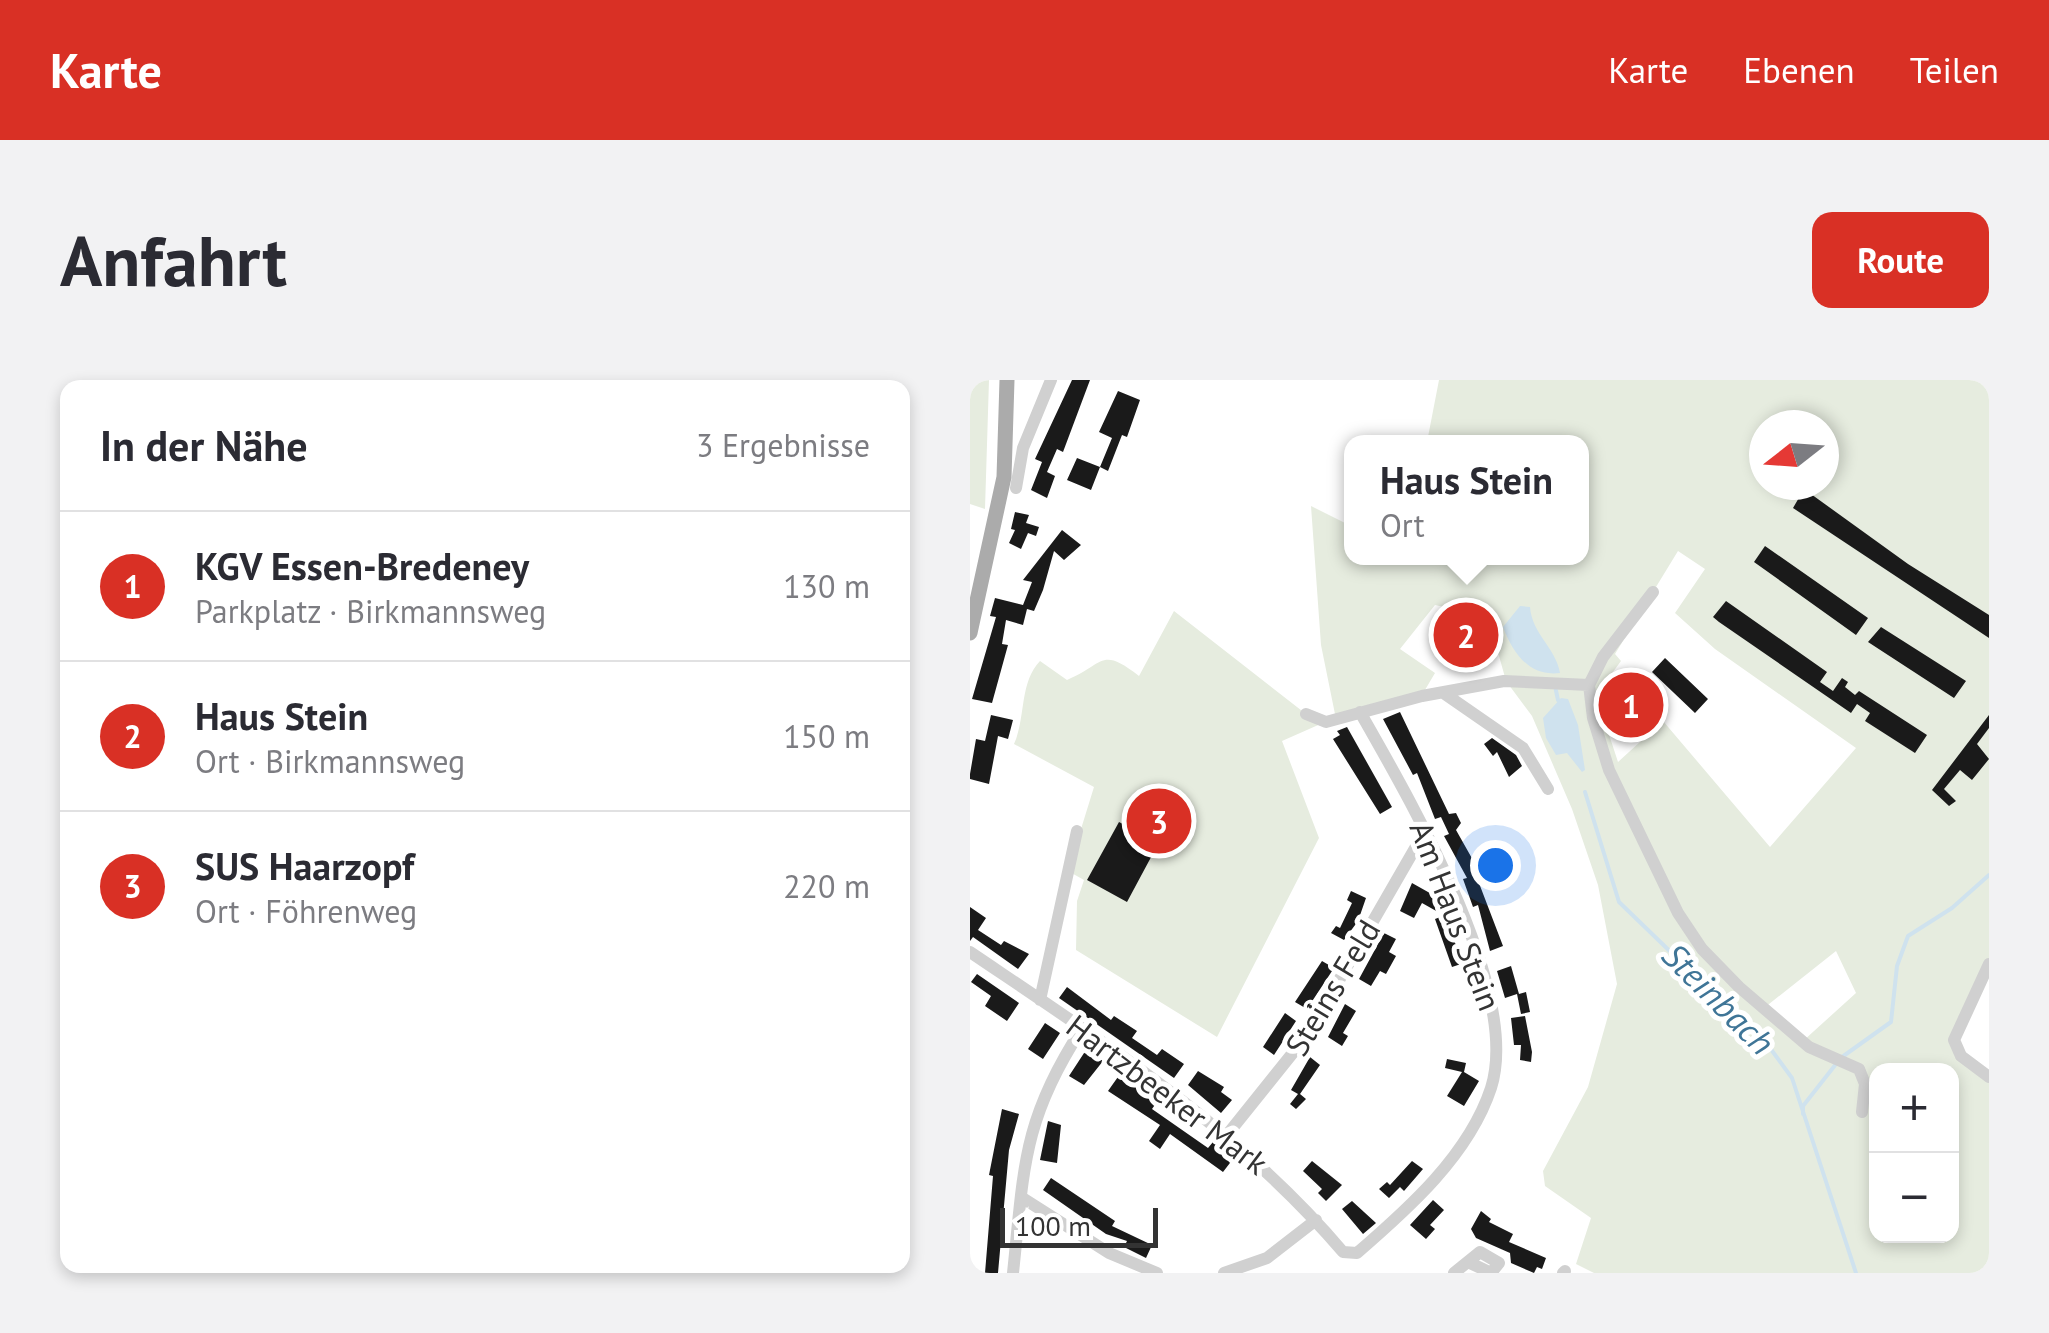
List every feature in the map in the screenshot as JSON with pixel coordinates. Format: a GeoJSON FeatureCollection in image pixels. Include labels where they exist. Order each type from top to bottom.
{"type":"FeatureCollection","features":[{"type":"Feature","properties":{"kind":"main road"},"geometry":{"type":"LineString","coordinates":[[970,632],[1004,476],[1007,380]]}},
{"type":"Feature","properties":{"kind":"street"},"geometry":{"type":"LineString","coordinates":[[1016,488],[1023,448],[1045,387]]}},
{"type":"Feature","properties":{"kind":"street"},"geometry":{"type":"LineString","coordinates":[[1653,592],[1603,657],[1589,685],[1609,770],[1678,913],[1702,948],[1738,987],[1801,1041],[1859,1068],[1865,1084],[1862,1112]]}},
{"type":"Feature","properties":{"kind":"street"},"geometry":{"type":"LineString","coordinates":[[1306,714],[1326,722],[1504,680],[1589,685]]}},
{"type":"Feature","properties":{"kind":"street"},"geometry":{"type":"LineString","coordinates":[[1445,694],[1523,748],[1548,789]]}},
{"type":"Feature","properties":{"kind":"street","name":"Am Haus Stein"},"geometry":{"type":"LineString","coordinates":[[1348,1255],[1357,1253],[1426,1190],[1473,1125],[1494,1076],[1498,1044],[1492,1004],[1425,831],[1360,712]]}},
{"type":"Feature","properties":{"kind":"street"},"geometry":{"type":"LineString","coordinates":[[1040,1000],[1077,831]]}},
{"type":"Feature","properties":{"kind":"street","name":"Steins Feld"},"geometry":{"type":"LineString","coordinates":[[1227,1135],[1286,1065],[1326,1006],[1425,831]]}},
{"type":"Feature","properties":{"kind":"street","name":"Hartzbeeker Mark"},"geometry":{"type":"LineString","coordinates":[[970,952],[1227,1135],[1348,1255]]}},
{"type":"Feature","properties":{"kind":"street"},"geometry":{"type":"LineString","coordinates":[[1989,964],[1954,1040],[1961,1056],[1989,1077]]}},
{"type":"Feature","properties":{"kind":"street"},"geometry":{"type":"LineString","coordinates":[[1013,1273],[1027,1143],[1037,1108],[1082,1030]]}},
{"type":"Feature","properties":{"kind":"street"},"geometry":{"type":"LineString","coordinates":[[1021,1197],[1109,1254],[1157,1273]]}},
{"type":"Feature","properties":{"kind":"street"},"geometry":{"type":"LineString","coordinates":[[1224,1273],[1267,1258],[1316,1220]]}},
{"type":"Feature","properties":{"kind":"street"},"geometry":{"type":"LineString","coordinates":[[1454,1273],[1480,1252],[1497,1258],[1503,1271]]}},
{"type":"Feature","properties":{"kind":"shaded area"},"geometry":{"type":"Polygon","coordinates":[[[970,380],[989,380],[985,509],[970,504],[970,380]]]}},
{"type":"Feature","properties":{"kind":"shaded area"},"geometry":{"type":"Polygon","coordinates":[[[1439,380],[1989,380],[1989,971],[1954,1040],[1989,1077],[1989,1273],[1594,1273],[1576,1264],[1591,1218],[1545,1186],[1543,1171],[1588,1087],[1617,984],[1598,885],[1572,809],[1532,716],[1506,681],[1496,645],[1476,614],[1435,605],[1400,649],[1435,673],[1422,695],[1336,719],[1321,645],[1311,506],[1344,522],[1344,565],[1589,565],[1589,435],[1428,435],[1439,380]],[[1678,551],[1615,654],[1621,661],[1596,695],[1618,762],[1663,721],[1770,847],[1856,748],[1715,649],[1675,613],[1705,569],[1678,551]],[[1836,951],[1764,1008],[1803,1041],[1856,993],[1836,951]]]}},
{"type":"Feature","properties":{"kind":"shaded area"},"geometry":{"type":"Polygon","coordinates":[[[1174,611],[1306,714],[1325,722],[1282,741],[1319,838],[1217,1037],[1076,950],[1077,901],[1084,880],[1068,871],[1094,787],[1014,744],[1029,680],[1040,661],[1067,680],[1109,660],[1139,676],[1174,611]]]}},
{"type":"Feature","properties":{"kind":"water"},"geometry":{"type":"Polygon","coordinates":[[[1520,606],[1530,607],[1560,673],[1531,667],[1512,646],[1503,627],[1520,606]]]}},
{"type":"Feature","properties":{"kind":"water"},"geometry":{"type":"Polygon","coordinates":[[[1561,698],[1568,699],[1578,725],[1585,770],[1582,772],[1567,753],[1556,755],[1546,738],[1543,718],[1561,698]]]}},
{"type":"Feature","properties":{"kind":"building"},"geometry":{"type":"Polygon","coordinates":[[[1072,380],[1090,380],[1063,452],[1057,449],[1047,472],[1055,476],[1047,498],[1031,490],[1042,462],[1035,459],[1072,380]]]}},
{"type":"Feature","properties":{"kind":"building"},"geometry":{"type":"Polygon","coordinates":[[[1118,391],[1140,400],[1127,437],[1122,435],[1108,471],[1100,467],[1112,438],[1099,432],[1118,391]]]}},
{"type":"Feature","properties":{"kind":"building"},"geometry":{"type":"Polygon","coordinates":[[[1077,458],[1100,467],[1091,490],[1067,480],[1077,458]]]}},
{"type":"Feature","properties":{"kind":"building"},"geometry":{"type":"Polygon","coordinates":[[[1798,500],[1819,500],[1908,564],[1989,615],[1989,638],[1793,508],[1798,500]]]}},
{"type":"Feature","properties":{"kind":"building"},"geometry":{"type":"Polygon","coordinates":[[[1015,512],[1029,515],[1026,523],[1039,527],[1036,536],[1028,533],[1021,549],[1009,543],[1015,530],[1011,529],[1015,512]]]}},
{"type":"Feature","properties":{"kind":"building"},"geometry":{"type":"Polygon","coordinates":[[[1062,530],[1081,545],[1064,560],[1054,551],[1043,590],[1034,611],[1027,609],[1023,625],[1006,620],[1002,644],[1008,645],[992,703],[972,699],[996,617],[990,616],[995,598],[1023,605],[1032,582],[1023,580],[1062,530]]]}},
{"type":"Feature","properties":{"kind":"building"},"geometry":{"type":"Polygon","coordinates":[[[1765,546],[1868,618],[1856,635],[1754,562],[1765,546]]]}},
{"type":"Feature","properties":{"kind":"building"},"geometry":{"type":"Polygon","coordinates":[[[1726,601],[1827,672],[1820,682],[1833,691],[1842,678],[1848,682],[1845,687],[1855,695],[1859,691],[1927,735],[1915,753],[1865,721],[1870,713],[1857,704],[1851,713],[1719,622],[1713,617],[1726,601]]]}},
{"type":"Feature","properties":{"kind":"building"},"geometry":{"type":"Polygon","coordinates":[[[1456,614],[1491,640],[1476,658],[1442,631],[1456,614]]]}},
{"type":"Feature","properties":{"kind":"building"},"geometry":{"type":"Polygon","coordinates":[[[1881,627],[1966,681],[1954,698],[1868,642],[1881,627]]]}},
{"type":"Feature","properties":{"kind":"building"},"geometry":{"type":"Polygon","coordinates":[[[1665,658],[1708,699],[1695,713],[1652,672],[1665,658]]]}},
{"type":"Feature","properties":{"kind":"building"},"geometry":{"type":"Polygon","coordinates":[[[1400,712],[1449,814],[1456,813],[1461,823],[1456,830],[1478,869],[1474,870],[1503,946],[1490,951],[1478,905],[1473,907],[1463,879],[1467,878],[1444,836],[1449,834],[1441,817],[1435,819],[1417,773],[1413,775],[1383,719],[1400,712]]]}},
{"type":"Feature","properties":{"kind":"building"},"geometry":{"type":"Polygon","coordinates":[[[991,715],[1013,720],[1008,739],[998,736],[989,784],[970,779],[970,774],[976,739],[985,741],[991,715]]]}},
{"type":"Feature","properties":{"kind":"building"},"geometry":{"type":"Polygon","coordinates":[[[1989,715],[1989,728],[1977,744],[1989,759],[1972,780],[1960,770],[1944,789],[1956,801],[1949,806],[1932,790],[1989,715]]]}},
{"type":"Feature","properties":{"kind":"building"},"geometry":{"type":"Polygon","coordinates":[[[1347,727],[1392,807],[1380,814],[1333,739],[1340,735],[1337,731],[1347,727]]]}},
{"type":"Feature","properties":{"kind":"building"},"geometry":{"type":"Polygon","coordinates":[[[1492,738],[1516,755],[1522,766],[1509,777],[1497,752],[1493,756],[1484,744],[1492,738]]]}},
{"type":"Feature","properties":{"kind":"building"},"geometry":{"type":"Polygon","coordinates":[[[1152,810],[1172,818],[1127,902],[1087,880],[1119,822],[1142,834],[1152,810]]]}},
{"type":"Feature","properties":{"kind":"building"},"geometry":{"type":"Polygon","coordinates":[[[1412,883],[1444,901],[1438,912],[1422,903],[1414,918],[1400,911],[1412,883]]]}},
{"type":"Feature","properties":{"kind":"building"},"geometry":{"type":"Polygon","coordinates":[[[1351,891],[1366,898],[1358,921],[1344,940],[1331,933],[1336,926],[1340,928],[1352,903],[1347,900],[1351,891]]]}},
{"type":"Feature","properties":{"kind":"building"},"geometry":{"type":"Polygon","coordinates":[[[970,907],[986,918],[978,930],[1001,945],[1004,941],[1029,954],[1018,969],[973,937],[970,941],[970,907]]]}},
{"type":"Feature","properties":{"kind":"building"},"geometry":{"type":"Polygon","coordinates":[[[1443,916],[1464,963],[1452,967],[1435,919],[1443,916]]]}},
{"type":"Feature","properties":{"kind":"building"},"geometry":{"type":"Polygon","coordinates":[[[1384,933],[1396,939],[1389,952],[1396,956],[1386,974],[1380,971],[1371,986],[1359,979],[1384,933]]]}},
{"type":"Feature","properties":{"kind":"building"},"geometry":{"type":"Polygon","coordinates":[[[1322,961],[1334,968],[1307,1009],[1295,1002],[1322,961]]]}},
{"type":"Feature","properties":{"kind":"building"},"geometry":{"type":"Polygon","coordinates":[[[1511,966],[1519,994],[1526,992],[1530,1012],[1521,1014],[1517,994],[1505,998],[1497,971],[1511,966]]]}},
{"type":"Feature","properties":{"kind":"building"},"geometry":{"type":"Polygon","coordinates":[[[977,974],[1019,1003],[1007,1021],[985,1006],[991,996],[971,982],[977,974]]]}},
{"type":"Feature","properties":{"kind":"building"},"geometry":{"type":"Polygon","coordinates":[[[1067,987],[1111,1020],[1114,1016],[1137,1031],[1132,1038],[1157,1055],[1162,1049],[1184,1064],[1174,1078],[1059,998],[1067,987]]]}},
{"type":"Feature","properties":{"kind":"building"},"geometry":{"type":"Polygon","coordinates":[[[1345,1004],[1356,1011],[1343,1033],[1348,1036],[1342,1046],[1328,1037],[1345,1004]]]}},
{"type":"Feature","properties":{"kind":"building"},"geometry":{"type":"Polygon","coordinates":[[[1285,1013],[1296,1021],[1274,1055],[1263,1047],[1285,1013]]]}},
{"type":"Feature","properties":{"kind":"building"},"geometry":{"type":"Polygon","coordinates":[[[1525,1016],[1531,1062],[1520,1060],[1521,1045],[1514,1045],[1511,1018],[1525,1016]]]}},
{"type":"Feature","properties":{"kind":"building"},"geometry":{"type":"Polygon","coordinates":[[[1045,1023],[1060,1033],[1043,1059],[1028,1049],[1045,1023]]]}},
{"type":"Feature","properties":{"kind":"building"},"geometry":{"type":"Polygon","coordinates":[[[1086,1050],[1103,1061],[1084,1085],[1069,1076],[1086,1050]]]}},
{"type":"Feature","properties":{"kind":"building"},"geometry":{"type":"Polygon","coordinates":[[[1310,1057],[1320,1065],[1300,1094],[1306,1099],[1296,1109],[1290,1104],[1298,1094],[1291,1090],[1310,1057]]]}},
{"type":"Feature","properties":{"kind":"building"},"geometry":{"type":"Polygon","coordinates":[[[1447,1059],[1466,1063],[1464,1072],[1479,1081],[1464,1106],[1447,1096],[1462,1072],[1445,1068],[1447,1059]]]}},
{"type":"Feature","properties":{"kind":"building"},"geometry":{"type":"Polygon","coordinates":[[[1198,1071],[1224,1087],[1221,1092],[1232,1100],[1221,1113],[1188,1085],[1198,1071]]]}},
{"type":"Feature","properties":{"kind":"building"},"geometry":{"type":"Polygon","coordinates":[[[1120,1074],[1159,1099],[1152,1109],[1208,1148],[1213,1142],[1233,1159],[1223,1172],[1170,1134],[1160,1149],[1149,1141],[1160,1125],[1108,1091],[1120,1074]]]}},
{"type":"Feature","properties":{"kind":"building"},"geometry":{"type":"Polygon","coordinates":[[[1002,1109],[1019,1114],[1009,1150],[998,1273],[985,1273],[993,1176],[989,1175],[1002,1109]]]}},
{"type":"Feature","properties":{"kind":"building"},"geometry":{"type":"Polygon","coordinates":[[[1048,1121],[1061,1125],[1057,1163],[1040,1160],[1048,1121]]]}},
{"type":"Feature","properties":{"kind":"building"},"geometry":{"type":"Polygon","coordinates":[[[1312,1161],[1342,1185],[1326,1201],[1318,1193],[1322,1189],[1303,1171],[1312,1161]]]}},
{"type":"Feature","properties":{"kind":"building"},"geometry":{"type":"Polygon","coordinates":[[[1412,1161],[1423,1169],[1404,1191],[1400,1187],[1389,1198],[1379,1189],[1387,1182],[1390,1185],[1412,1161]]]}},
{"type":"Feature","properties":{"kind":"building"},"geometry":{"type":"Polygon","coordinates":[[[1051,1178],[1115,1221],[1112,1226],[1152,1245],[1146,1258],[1124,1247],[1127,1241],[1106,1234],[1043,1190],[1051,1178]]]}},
{"type":"Feature","properties":{"kind":"building"},"geometry":{"type":"Polygon","coordinates":[[[1433,1200],[1444,1210],[1430,1225],[1435,1229],[1426,1239],[1410,1225],[1433,1200]]]}},
{"type":"Feature","properties":{"kind":"building"},"geometry":{"type":"Polygon","coordinates":[[[1352,1201],[1376,1223],[1363,1234],[1342,1209],[1352,1201]]]}},
{"type":"Feature","properties":{"kind":"building"},"geometry":{"type":"Polygon","coordinates":[[[1481,1211],[1491,1219],[1489,1222],[1513,1234],[1509,1242],[1546,1258],[1542,1269],[1537,1267],[1534,1273],[1511,1263],[1510,1253],[1476,1238],[1471,1229],[1481,1211]]]}},
{"type":"Feature","properties":{"kind":"waterway"},"geometry":{"type":"LineString","coordinates":[[1555,686],[1558,700]]}},
{"type":"Feature","properties":{"kind":"waterway","name":"Steinbach"},"geometry":{"type":"LineString","coordinates":[[1585,792],[1619,902],[1770,1048],[1792,1078],[1856,1273]]}},
{"type":"Feature","properties":{"kind":"waterway"},"geometry":{"type":"LineString","coordinates":[[1842,1057],[1891,1022],[1897,966],[1908,936],[1952,908],[1989,875]]}},
{"type":"Feature","properties":{"kind":"waterway"},"geometry":{"type":"LineString","coordinates":[[1803,1114],[1803,1106],[1836,1064]]}},
{"type":"Feature","properties":{"kind":"place","name":"Haus Stein"},"geometry":{"type":"Point","coordinates":[1466,635]}},
{"type":"Feature","properties":{"kind":"place","name":"KGV Essen-Bredeney"},"geometry":{"type":"Point","coordinates":[1631,705]}},
{"type":"Feature","properties":{"kind":"place","name":"SUS Haarzopf"},"geometry":{"type":"Point","coordinates":[1159,821]}}]}
